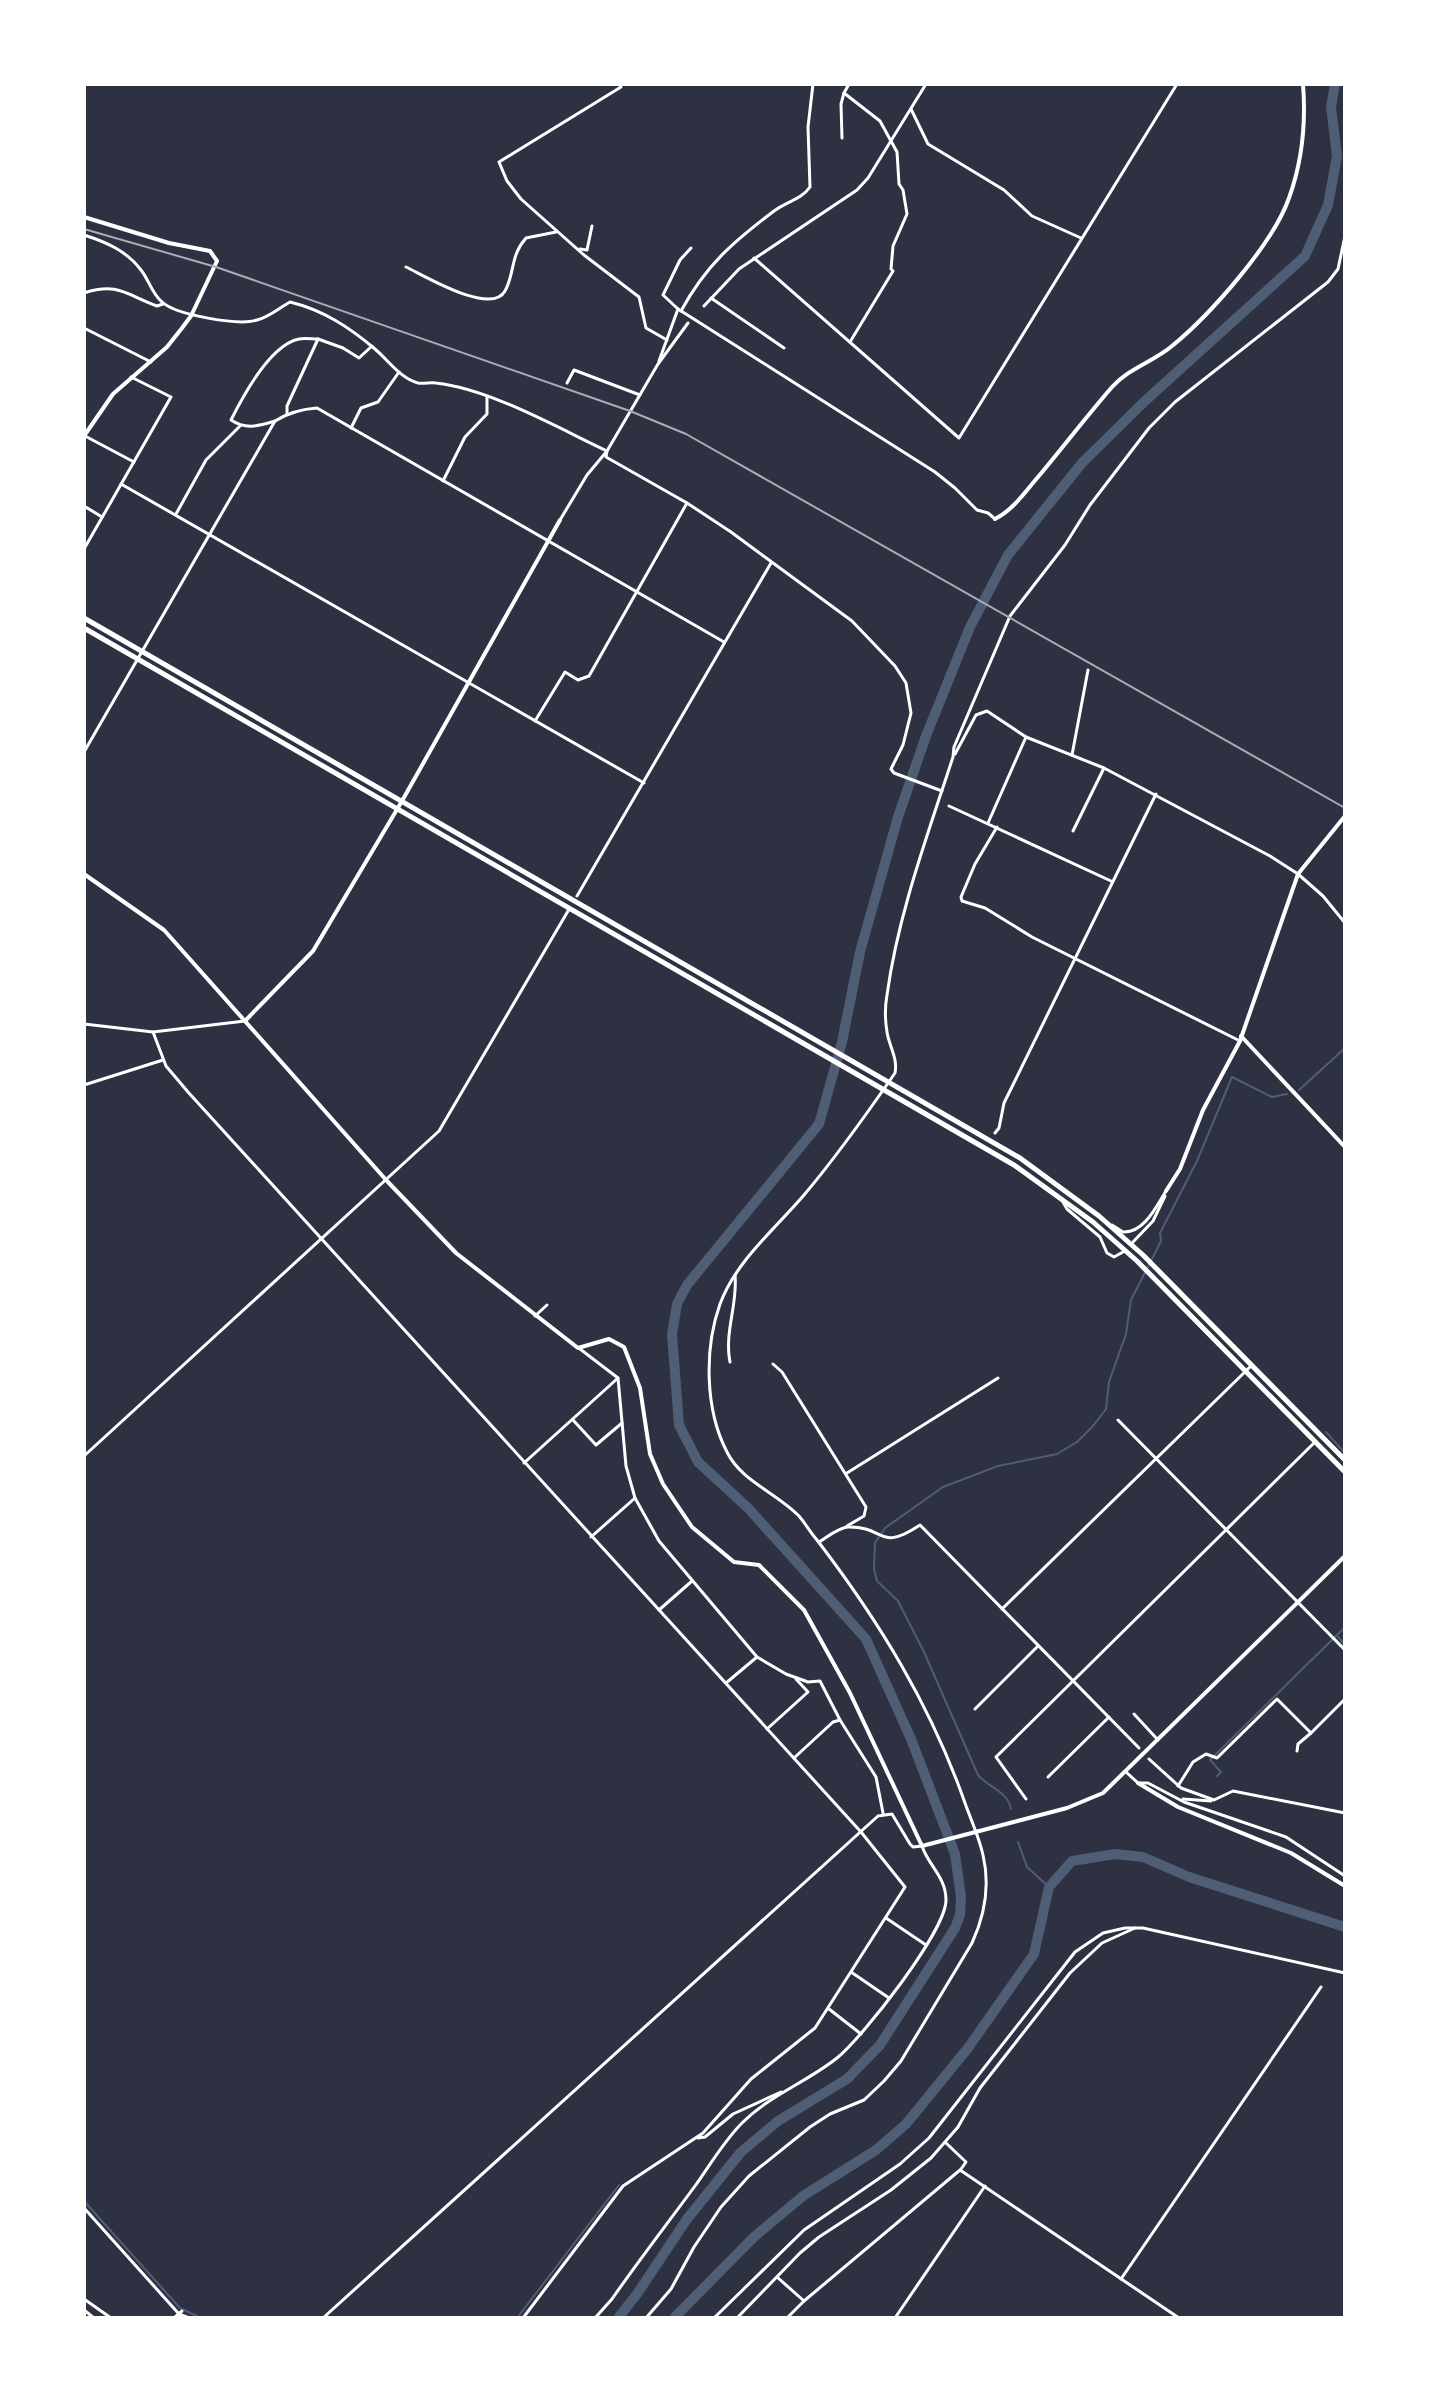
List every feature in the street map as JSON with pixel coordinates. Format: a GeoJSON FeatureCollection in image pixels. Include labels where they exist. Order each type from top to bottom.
{"type":"FeatureCollection","features":[{"type":"Feature","properties":{"kind":"highway"},"geometry":{"type":"LineString","coordinates":[[84,618],[1020,1158],[1099,1216],[1143,1255],[1345,1460]]}},
{"type":"Feature","properties":{"kind":"highway"},"geometry":{"type":"LineString","coordinates":[[84,628],[1014,1165],[1062,1198],[1137,1261],[1345,1472]]}},
{"type":"Feature","properties":{"kind":"main road"},"geometry":{"type":"LineString","coordinates":[[763,84],[772,84]]}},
{"type":"Feature","properties":{"kind":"main road"},"geometry":{"type":"LineString","coordinates":[[995,519],[1018,500],[1114,385],[1139,365],[1171,348],[1196,324],[1270,235],[1289,198],[1300,155],[1304,129],[1303,84]]}},
{"type":"Feature","properties":{"kind":"main road"},"geometry":{"type":"LineString","coordinates":[[84,217],[216,255],[216,267],[191,316],[167,347],[103,404],[84,436]]}},
{"type":"Feature","properties":{"kind":"main road"},"geometry":{"type":"LineString","coordinates":[[245,1021],[313,951],[402,801],[560,520]]}},
{"type":"Feature","properties":{"kind":"main road"},"geometry":{"type":"LineString","coordinates":[[1166,1191],[1180,1169],[1203,1110],[1240,1038],[1298,874],[1345,816]]}},
{"type":"Feature","properties":{"kind":"main road"},"geometry":{"type":"LineString","coordinates":[[84,874],[164,930],[387,1181],[456,1253],[578,1348],[609,1339],[624,1347],[640,1388],[650,1454],[663,1484],[692,1527],[734,1562],[759,1565],[804,1610],[850,1693],[923,1845],[1079,1804],[1103,1793],[1345,1556]]}},
{"type":"Feature","properties":{"kind":"main road"},"geometry":{"type":"LineString","coordinates":[[1240,1038],[1345,1147]]}},
{"type":"Feature","properties":{"kind":"main road"},"geometry":{"type":"LineString","coordinates":[[1138,1783],[1178,1807],[1291,1853],[1345,1886]]}},
{"type":"Feature","properties":{"kind":"street"},"geometry":{"type":"LineString","coordinates":[[619,84],[621,87],[499,162],[507,181],[521,199],[556,232],[639,297],[646,328],[667,340]]}},
{"type":"Feature","properties":{"kind":"street"},"geometry":{"type":"LineString","coordinates":[[658,364],[679,310],[709,266],[777,208],[802,197],[810,187],[808,127],[813,84]]}},
{"type":"Feature","properties":{"kind":"street"},"geometry":{"type":"LineString","coordinates":[[842,138],[841,104],[849,84]]}},
{"type":"Feature","properties":{"kind":"street"},"geometry":{"type":"LineString","coordinates":[[704,306],[739,269],[857,190],[868,178],[926,84]]}},
{"type":"Feature","properties":{"kind":"street"},"geometry":{"type":"LineString","coordinates":[[754,258],[959,438],[1177,84]]}},
{"type":"Feature","properties":{"kind":"street"},"geometry":{"type":"LineString","coordinates":[[844,93],[880,121],[892,140],[897,152],[899,184],[907,214],[893,246],[893,271],[850,342]]}},
{"type":"Feature","properties":{"kind":"street"},"geometry":{"type":"LineString","coordinates":[[911,109],[928,144],[1004,190],[1032,216],[1082,239]]}},
{"type":"Feature","properties":{"kind":"street"},"geometry":{"type":"LineString","coordinates":[[577,249],[587,250],[592,226]]}},
{"type":"Feature","properties":{"kind":"street"},"geometry":{"type":"LineString","coordinates":[[406,267],[474,298],[491,301],[505,290],[516,251],[526,238],[556,232]]}},
{"type":"Feature","properties":{"kind":"street"},"geometry":{"type":"LineString","coordinates":[[84,235],[124,252],[141,269],[163,304],[191,316],[253,322],[290,302],[313,308],[372,346],[399,372],[418,383],[437,383],[487,397],[607,451]]}},
{"type":"Feature","properties":{"kind":"street"},"geometry":{"type":"LineString","coordinates":[[953,757],[954,747],[1010,616],[1065,545],[1090,505],[1133,448],[1175,402],[1328,282],[1338,269],[1345,236]]}},
{"type":"Feature","properties":{"kind":"street"},"geometry":{"type":"LineString","coordinates":[[691,248],[680,260],[663,295],[679,310],[935,472],[977,510],[995,519]]}},
{"type":"Feature","properties":{"kind":"street"},"geometry":{"type":"LineString","coordinates":[[1338,269],[1345,269]]}},
{"type":"Feature","properties":{"kind":"street"},"geometry":{"type":"LineString","coordinates":[[84,293],[103,286],[157,306],[163,304]]}},
{"type":"Feature","properties":{"kind":"street"},"geometry":{"type":"LineString","coordinates":[[711,298],[784,348]]}},
{"type":"Feature","properties":{"kind":"street"},"geometry":{"type":"LineString","coordinates":[[560,520],[587,475],[607,451],[658,364],[688,323]]}},
{"type":"Feature","properties":{"kind":"street"},"geometry":{"type":"LineString","coordinates":[[84,328],[151,362]]}},
{"type":"Feature","properties":{"kind":"street"},"geometry":{"type":"LineString","coordinates":[[372,346],[359,358],[318,339],[298,339],[266,364],[250,383],[231,420],[240,426],[259,426],[287,414],[317,408],[724,642]]}},
{"type":"Feature","properties":{"kind":"street"},"geometry":{"type":"LineString","coordinates":[[287,414],[287,406],[318,339]]}},
{"type":"Feature","properties":{"kind":"street"},"geometry":{"type":"LineString","coordinates":[[567,383],[574,370],[640,395]]}},
{"type":"Feature","properties":{"kind":"street"},"geometry":{"type":"LineString","coordinates":[[351,428],[361,408],[378,402],[399,372]]}},
{"type":"Feature","properties":{"kind":"street"},"geometry":{"type":"LineString","coordinates":[[84,549],[171,397],[131,377]]}},
{"type":"Feature","properties":{"kind":"street"},"geometry":{"type":"LineString","coordinates":[[443,481],[465,437],[487,414],[487,397]]}},
{"type":"Feature","properties":{"kind":"street"},"geometry":{"type":"LineString","coordinates":[[84,752],[275,421]]}},
{"type":"Feature","properties":{"kind":"street"},"geometry":{"type":"LineString","coordinates":[[176,514],[206,460],[240,426]]}},
{"type":"Feature","properties":{"kind":"street"},"geometry":{"type":"LineString","coordinates":[[84,436],[134,462]]}},
{"type":"Feature","properties":{"kind":"street"},"geometry":{"type":"LineString","coordinates":[[607,451],[606,457],[687,503],[852,621],[903,675],[911,713],[903,745],[891,769],[894,773],[939,790]]}},
{"type":"Feature","properties":{"kind":"street"},"geometry":{"type":"LineString","coordinates":[[121,484],[644,783]]}},
{"type":"Feature","properties":{"kind":"street"},"geometry":{"type":"LineString","coordinates":[[534,722],[565,672],[578,680],[589,676],[687,503]]}},
{"type":"Feature","properties":{"kind":"street"},"geometry":{"type":"LineString","coordinates":[[84,506],[102,517]]}},
{"type":"Feature","properties":{"kind":"street"},"geometry":{"type":"LineString","coordinates":[[577,896],[771,563]]}},
{"type":"Feature","properties":{"kind":"street"},"geometry":{"type":"LineString","coordinates":[[1072,755],[1088,670]]}},
{"type":"Feature","properties":{"kind":"street"},"geometry":{"type":"LineString","coordinates":[[646,2318],[671,2289],[699,2239],[738,2187],[768,2158],[810,2127],[830,2114],[867,2098],[901,2061],[972,1943],[982,1920],[985,1899],[983,1855],[927,1709],[859,1597],[800,1518],[783,1500],[741,1471],[729,1457],[719,1437],[710,1383],[713,1334],[720,1304],[735,1271],[851,1136],[889,1082],[896,1066],[887,1031],[887,996],[909,898],[939,790],[953,757],[976,715],[987,711],[1026,737],[1104,768],[1270,856],[1298,874],[1323,896],[1345,923]]}},
{"type":"Feature","properties":{"kind":"street"},"geometry":{"type":"LineString","coordinates":[[988,823],[1026,737]]}},
{"type":"Feature","properties":{"kind":"street"},"geometry":{"type":"LineString","coordinates":[[1073,831],[1104,768]]}},
{"type":"Feature","properties":{"kind":"street"},"geometry":{"type":"LineString","coordinates":[[995,1133],[1004,1103],[1156,794]]}},
{"type":"Feature","properties":{"kind":"street"},"geometry":{"type":"LineString","coordinates":[[949,806],[1111,881]]}},
{"type":"Feature","properties":{"kind":"street"},"geometry":{"type":"LineString","coordinates":[[997,827],[975,864],[962,901],[985,908],[1032,937],[1240,1038]]}},
{"type":"Feature","properties":{"kind":"street"},"geometry":{"type":"LineString","coordinates":[[84,1456],[439,1131],[568,911]]}},
{"type":"Feature","properties":{"kind":"street"},"geometry":{"type":"LineString","coordinates":[[84,1024],[153,1032],[245,1021]]}},
{"type":"Feature","properties":{"kind":"street"},"geometry":{"type":"LineString","coordinates":[[153,1032],[163,1060],[188,1092],[861,1832],[905,1887],[815,2028],[751,2079],[703,2133],[623,2186],[523,2318]]}},
{"type":"Feature","properties":{"kind":"street"},"geometry":{"type":"LineString","coordinates":[[84,1085],[163,1060]]}},
{"type":"Feature","properties":{"kind":"street"},"geometry":{"type":"LineString","coordinates":[[1099,1216],[1123,1232],[1132,1232],[1148,1218],[1166,1191]]}},
{"type":"Feature","properties":{"kind":"street"},"geometry":{"type":"LineString","coordinates":[[1133,1242],[1153,1221],[1166,1191]]}},
{"type":"Feature","properties":{"kind":"street"},"geometry":{"type":"LineString","coordinates":[[1062,1198],[1067,1209],[1100,1237],[1107,1253],[1114,1257],[1123,1252]]}},
{"type":"Feature","properties":{"kind":"street"},"geometry":{"type":"LineString","coordinates":[[730,1362],[728,1330],[737,1291],[735,1271]]}},
{"type":"Feature","properties":{"kind":"street"},"geometry":{"type":"LineString","coordinates":[[535,1316],[547,1305]]}},
{"type":"Feature","properties":{"kind":"street"},"geometry":{"type":"LineString","coordinates":[[578,1348],[618,1378],[626,1466],[635,1498],[659,1541],[757,1657],[793,1677],[808,1682],[820,1681],[876,1777],[883,1813]]}},
{"type":"Feature","properties":{"kind":"street"},"geometry":{"type":"LineString","coordinates":[[773,1364],[782,1372],[867,1510],[864,1516],[818,1542]]}},
{"type":"Feature","properties":{"kind":"street"},"geometry":{"type":"LineString","coordinates":[[1002,1609],[1252,1365]]}},
{"type":"Feature","properties":{"kind":"street"},"geometry":{"type":"LineString","coordinates":[[524,1463],[618,1378]]}},
{"type":"Feature","properties":{"kind":"street"},"geometry":{"type":"LineString","coordinates":[[847,1473],[998,1378]]}},
{"type":"Feature","properties":{"kind":"street"},"geometry":{"type":"LineString","coordinates":[[572,1419],[596,1445],[622,1423]]}},
{"type":"Feature","properties":{"kind":"street"},"geometry":{"type":"LineString","coordinates":[[1118,1420],[1345,1650]]}},
{"type":"Feature","properties":{"kind":"street"},"geometry":{"type":"LineString","coordinates":[[1026,1799],[996,1757],[1315,1442]]}},
{"type":"Feature","properties":{"kind":"street"},"geometry":{"type":"LineString","coordinates":[[591,1537],[635,1498]]}},
{"type":"Feature","properties":{"kind":"street"},"geometry":{"type":"LineString","coordinates":[[846,1527],[870,1530],[886,1539],[901,1536],[920,1525],[1139,1748]]}},
{"type":"Feature","properties":{"kind":"street"},"geometry":{"type":"LineString","coordinates":[[659,1610],[692,1581]]}},
{"type":"Feature","properties":{"kind":"street"},"geometry":{"type":"LineString","coordinates":[[975,1709],[1038,1646]]}},
{"type":"Feature","properties":{"kind":"street"},"geometry":{"type":"LineString","coordinates":[[726,1684],[757,1657]]}},
{"type":"Feature","properties":{"kind":"street"},"geometry":{"type":"LineString","coordinates":[[767,1729],[808,1692],[793,1677]]}},
{"type":"Feature","properties":{"kind":"street"},"geometry":{"type":"LineString","coordinates":[[1178,1786],[1193,1762],[1206,1754],[1215,1757],[1277,1699],[1311,1733]]}},
{"type":"Feature","properties":{"kind":"street"},"geometry":{"type":"LineString","coordinates":[[1297,1751],[1298,1744],[1345,1699]]}},
{"type":"Feature","properties":{"kind":"street"},"geometry":{"type":"LineString","coordinates":[[1134,1714],[1158,1740]]}},
{"type":"Feature","properties":{"kind":"street"},"geometry":{"type":"LineString","coordinates":[[1048,1777],[1109,1717]]}},
{"type":"Feature","properties":{"kind":"street"},"geometry":{"type":"LineString","coordinates":[[794,1758],[833,1722],[840,1720]]}},
{"type":"Feature","properties":{"kind":"street"},"geometry":{"type":"LineString","coordinates":[[1293,1738],[1298,1744]]}},
{"type":"Feature","properties":{"kind":"street"},"geometry":{"type":"LineString","coordinates":[[1149,1759],[1178,1786],[1214,1800]]}},
{"type":"Feature","properties":{"kind":"street"},"geometry":{"type":"LineString","coordinates":[[1126,1772],[1138,1783],[1148,1783],[1179,1798],[1286,1837],[1345,1876]]}},
{"type":"Feature","properties":{"kind":"street"},"geometry":{"type":"LineString","coordinates":[[1179,1798],[1201,1802],[1233,1791],[1345,1813]]}},
{"type":"Feature","properties":{"kind":"street"},"geometry":{"type":"LineString","coordinates":[[595,2318],[735,2131],[754,2112],[836,2059],[861,2034],[944,1915],[946,1900],[938,1872],[926,1860],[923,1845],[913,1847],[895,1816],[883,1813]]}},
{"type":"Feature","properties":{"kind":"street"},"geometry":{"type":"LineString","coordinates":[[323,2318],[883,1813]]}},
{"type":"Feature","properties":{"kind":"street"},"geometry":{"type":"LineString","coordinates":[[885,1918],[926,1945]]}},
{"type":"Feature","properties":{"kind":"street"},"geometry":{"type":"LineString","coordinates":[[737,2318],[819,2237],[914,2173],[946,2143],[980,2088],[1070,1973],[1102,1943],[1135,1928]]}},
{"type":"Feature","properties":{"kind":"street"},"geometry":{"type":"LineString","coordinates":[[714,2318],[804,2230],[900,2164],[929,2138],[1075,1952],[1103,1933],[1135,1928],[1345,1973]]}},
{"type":"Feature","properties":{"kind":"street"},"geometry":{"type":"LineString","coordinates":[[851,1972],[889,1998]]}},
{"type":"Feature","properties":{"kind":"street"},"geometry":{"type":"LineString","coordinates":[[1121,2279],[1321,1987]]}},
{"type":"Feature","properties":{"kind":"street"},"geometry":{"type":"LineString","coordinates":[[827,2008],[861,2034]]}},
{"type":"Feature","properties":{"kind":"street"},"geometry":{"type":"LineString","coordinates":[[694,2138],[705,2137],[733,2114],[777,2092],[783,2092]]}},
{"type":"Feature","properties":{"kind":"street"},"geometry":{"type":"LineString","coordinates":[[787,2318],[960,2170],[966,2162],[946,2143]]}},
{"type":"Feature","properties":{"kind":"street"},"geometry":{"type":"LineString","coordinates":[[960,2170],[1179,2318]]}},
{"type":"Feature","properties":{"kind":"street"},"geometry":{"type":"LineString","coordinates":[[895,2318],[985,2186]]}},
{"type":"Feature","properties":{"kind":"street"},"geometry":{"type":"LineString","coordinates":[[84,2208],[189,2318]]}},
{"type":"Feature","properties":{"kind":"street"},"geometry":{"type":"LineString","coordinates":[[777,2277],[804,2301]]}},
{"type":"Feature","properties":{"kind":"street"},"geometry":{"type":"LineString","coordinates":[[84,2299],[111,2318]]}},
{"type":"Feature","properties":{"kind":"street"},"geometry":{"type":"LineString","coordinates":[[84,2310],[94,2318]]}},
{"type":"Feature","properties":{"kind":"street"},"geometry":{"type":"LineString","coordinates":[[174,2318],[180,2312]]}},
{"type":"Feature","properties":{"kind":"waterway"},"geometry":{"type":"LineString","coordinates":[[618,2318],[687,2219],[741,2152],[778,2121],[847,2079],[880,2045],[955,1928],[960,1915],[961,1897],[955,1854],[911,1739],[866,1639],[748,1508],[698,1462],[679,1425],[672,1334],[677,1304],[687,1285],[819,1124],[842,1042],[860,952],[898,817],[926,736],[970,627],[1008,555],[1082,463],[1145,401],[1305,256],[1328,205],[1337,156],[1331,107],[1335,84]]}},
{"type":"Feature","properties":{"kind":"waterway"},"geometry":{"type":"LineString","coordinates":[[1299,1090],[1345,1048]]}},
{"type":"Feature","properties":{"kind":"waterway"},"geometry":{"type":"LineString","coordinates":[[1011,1809],[1006,1798],[978,1775],[898,1601],[877,1581],[875,1543],[885,1528],[943,1487],[998,1466],[1057,1454],[1077,1442],[1093,1426],[1106,1409],[1109,1382],[1126,1334],[1131,1300],[1161,1241],[1160,1233],[1197,1161],[1232,1077],[1272,1097],[1287,1094]]}},
{"type":"Feature","properties":{"kind":"waterway"},"geometry":{"type":"LineString","coordinates":[[1326,1432],[1345,1453]]}},
{"type":"Feature","properties":{"kind":"waterway"},"geometry":{"type":"LineString","coordinates":[[1217,1776],[1221,1772],[1210,1760],[1345,1627]]}},
{"type":"Feature","properties":{"kind":"waterway"},"geometry":{"type":"LineString","coordinates":[[1338,1637],[1345,1645]]}},
{"type":"Feature","properties":{"kind":"waterway"},"geometry":{"type":"LineString","coordinates":[[1018,1842],[1027,1867],[1049,1887]]}},
{"type":"Feature","properties":{"kind":"waterway"},"geometry":{"type":"LineString","coordinates":[[674,2318],[754,2237],[803,2196],[876,2150],[906,2124],[968,2048],[1034,1954],[1049,1887],[1072,1861],[1115,1854],[1143,1857],[1189,1877],[1345,1927]]}},
{"type":"Feature","properties":{"kind":"waterway"},"geometry":{"type":"LineString","coordinates":[[517,2318],[619,2185]]}},
{"type":"Feature","properties":{"kind":"waterway"},"geometry":{"type":"LineString","coordinates":[[84,2201],[180,2308],[201,2318]]}},
{"type":"Feature","properties":{"kind":"railway"},"geometry":{"type":"LineString","coordinates":[[84,229],[216,267],[630,411],[686,434],[1345,808]]}}]}
